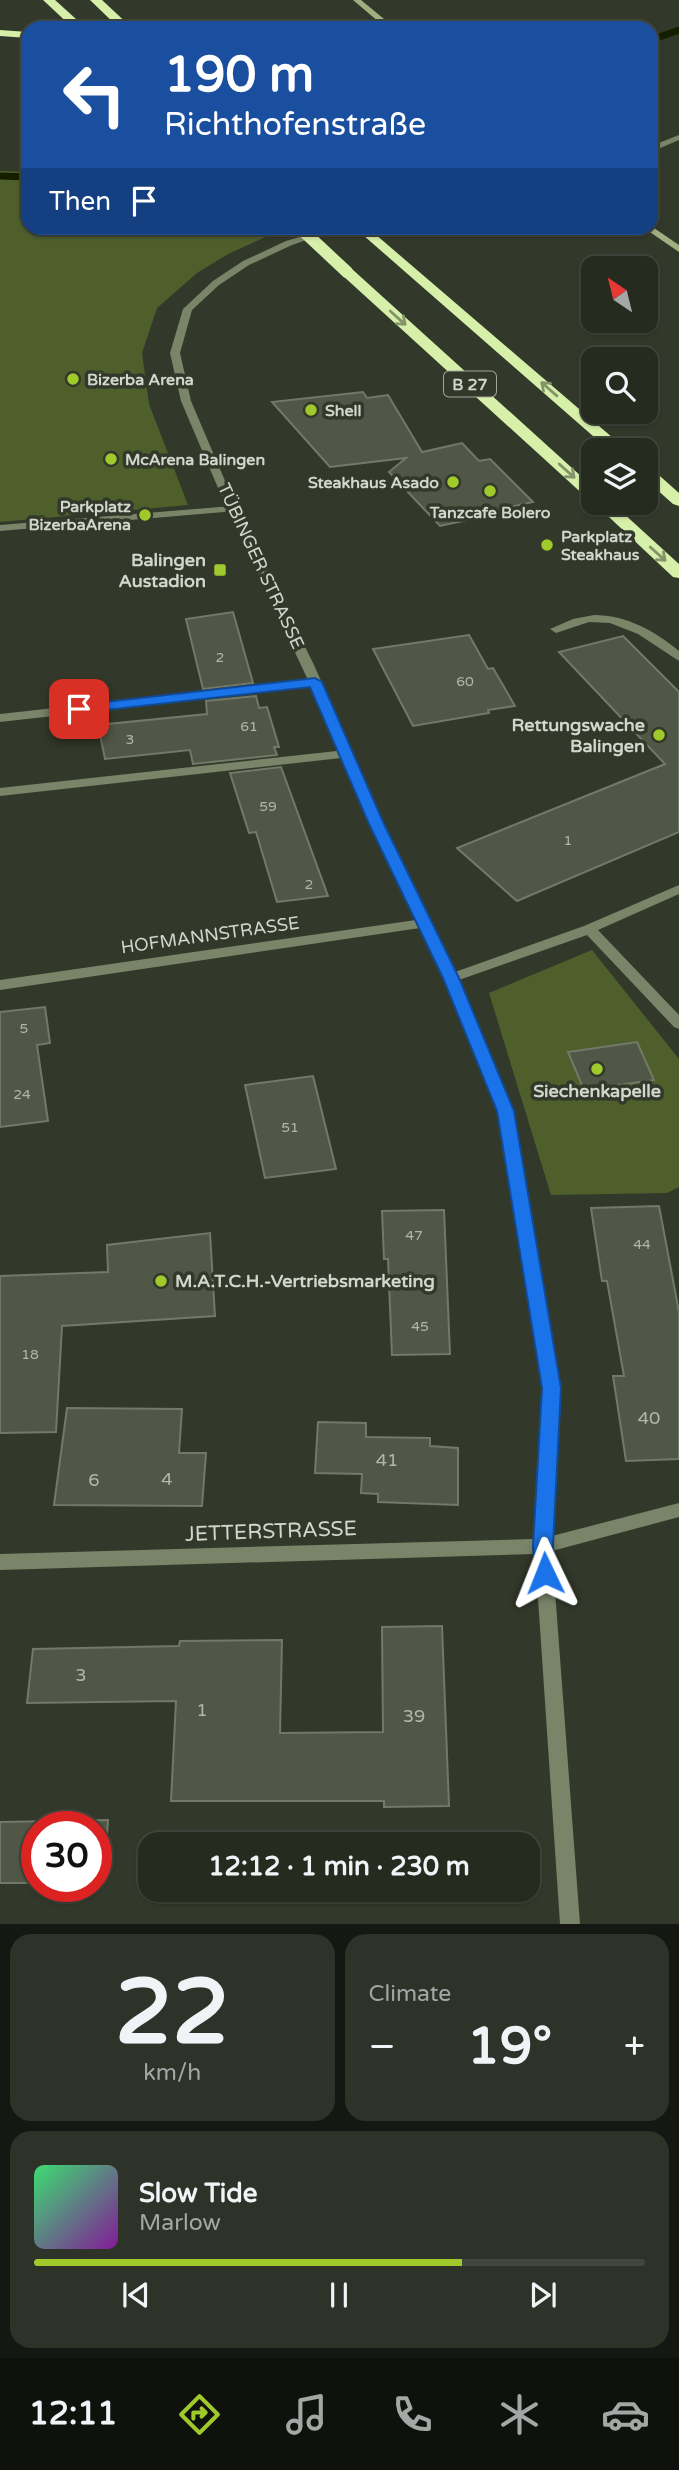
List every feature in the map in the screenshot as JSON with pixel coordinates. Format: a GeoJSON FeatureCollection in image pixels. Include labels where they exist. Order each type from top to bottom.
{"type":"FeatureCollection","features":[{"type":"Feature","properties":{"kind":"highway"},"geometry":{"type":"LineString","coordinates":[[49,0],[72,21]]}},
{"type":"Feature","properties":{"kind":"highway"},"geometry":{"type":"LineString","coordinates":[[96,0],[118,21]]}},
{"type":"Feature","properties":{"kind":"highway"},"geometry":{"type":"LineString","coordinates":[[0,33],[21,34]]}},
{"type":"Feature","properties":{"kind":"highway","name":"B 27"},"geometry":{"type":"LineString","coordinates":[[307,235],[581,484]]}},
{"type":"Feature","properties":{"kind":"highway","name":"B 27"},"geometry":{"type":"LineString","coordinates":[[368,235],[605,438]]}},
{"type":"Feature","properties":{"kind":"highway"},"geometry":{"type":"LineString","coordinates":[[658,483],[679,501]]}},
{"type":"Feature","properties":{"kind":"highway"},"geometry":{"type":"LineString","coordinates":[[615,515],[679,573]]}},
{"type":"Feature","properties":{"kind":"street"},"geometry":{"type":"LineString","coordinates":[[357,0],[382,21]]}},
{"type":"Feature","properties":{"kind":"street"},"geometry":{"type":"LineString","coordinates":[[658,146],[679,137]]}},
{"type":"Feature","properties":{"kind":"street","name":"TÜBINGER STRASSE"},"geometry":{"type":"LineString","coordinates":[[315,235],[289,243],[246,263],[216,283],[188,309],[175,353],[186,401],[232,509],[315,682],[376,824],[451,978],[505,1111],[551,1388],[543,1546],[570,1924]]}},
{"type":"Feature","properties":{"kind":"street"},"geometry":{"type":"LineString","coordinates":[[658,235],[679,249]]}},
{"type":"Feature","properties":{"kind":"street"},"geometry":{"type":"LineString","coordinates":[[0,528],[232,509]]}},
{"type":"Feature","properties":{"kind":"street"},"geometry":{"type":"LineString","coordinates":[[556,629],[598,618],[629,625],[663,642],[679,657]]}},
{"type":"Feature","properties":{"kind":"street"},"geometry":{"type":"LineString","coordinates":[[0,718],[315,682]]}},
{"type":"Feature","properties":{"kind":"street"},"geometry":{"type":"LineString","coordinates":[[0,792],[346,754]]}},
{"type":"Feature","properties":{"kind":"street"},"geometry":{"type":"LineString","coordinates":[[451,978],[589,929],[679,889]]}},
{"type":"Feature","properties":{"kind":"street","name":"HOFMANNSTRASSE"},"geometry":{"type":"LineString","coordinates":[[0,985],[426,923]]}},
{"type":"Feature","properties":{"kind":"street"},"geometry":{"type":"LineString","coordinates":[[589,929],[679,1024]]}},
{"type":"Feature","properties":{"kind":"street"},"geometry":{"type":"LineString","coordinates":[[543,1546],[679,1510]]}},
{"type":"Feature","properties":{"kind":"street","name":"JETTERSTRASSE"},"geometry":{"type":"LineString","coordinates":[[0,1562],[543,1546]]}},
{"type":"Feature","properties":{"kind":"green space","name":"Bizerba Arena"},"geometry":{"type":"Polygon","coordinates":[[[0,171],[21,172],[21,235],[270,235],[228,254],[197,273],[157,308],[142,353],[149,404],[188,505],[0,522],[0,171]]]}},
{"type":"Feature","properties":{"kind":"green space"},"geometry":{"type":"Polygon","coordinates":[[[592,950],[679,1059],[679,1187],[667,1193],[551,1195],[489,993],[592,950]]]}},
{"type":"Feature","properties":{"kind":"building"},"geometry":{"type":"Polygon","coordinates":[[[363,392],[367,398],[388,395],[422,452],[462,443],[479,461],[490,459],[533,502],[493,511],[496,514],[440,526],[389,472],[406,458],[330,467],[272,402],[363,392]]]}},
{"type":"Feature","properties":{"kind":"building"},"geometry":{"type":"Polygon","coordinates":[[[233,612],[253,683],[203,689],[186,619],[233,612]]]}},
{"type":"Feature","properties":{"kind":"building"},"geometry":{"type":"Polygon","coordinates":[[[469,635],[488,669],[493,668],[515,706],[413,726],[373,649],[469,635]]]}},
{"type":"Feature","properties":{"kind":"building"},"geometry":{"type":"Polygon","coordinates":[[[623,636],[679,692],[679,832],[517,901],[457,848],[665,764],[559,652],[623,636]]]}},
{"type":"Feature","properties":{"kind":"building"},"geometry":{"type":"Polygon","coordinates":[[[256,696],[259,708],[267,707],[279,747],[274,747],[277,755],[193,764],[190,750],[105,759],[98,725],[207,714],[206,701],[256,696]]]}},
{"type":"Feature","properties":{"kind":"building"},"geometry":{"type":"Polygon","coordinates":[[[281,767],[328,896],[277,902],[256,832],[249,833],[230,773],[281,767]]]}},
{"type":"Feature","properties":{"kind":"building"},"geometry":{"type":"Polygon","coordinates":[[[45,1007],[50,1043],[37,1045],[48,1121],[0,1127],[0,1012],[45,1007]]]}},
{"type":"Feature","properties":{"kind":"building"},"geometry":{"type":"Polygon","coordinates":[[[637,1042],[654,1080],[584,1090],[568,1052],[637,1042]]]}},
{"type":"Feature","properties":{"kind":"building"},"geometry":{"type":"Polygon","coordinates":[[[313,1076],[336,1169],[265,1178],[245,1085],[313,1076]]]}},
{"type":"Feature","properties":{"kind":"building"},"geometry":{"type":"Polygon","coordinates":[[[659,1206],[679,1312],[679,1459],[626,1461],[613,1376],[624,1376],[607,1281],[602,1281],[591,1208],[659,1206]]]}},
{"type":"Feature","properties":{"kind":"building"},"geometry":{"type":"Polygon","coordinates":[[[444,1210],[450,1354],[392,1355],[388,1259],[384,1259],[382,1211],[444,1210]]]}},
{"type":"Feature","properties":{"kind":"building"},"geometry":{"type":"Polygon","coordinates":[[[210,1233],[215,1316],[62,1326],[56,1432],[0,1433],[0,1276],[108,1272],[107,1245],[210,1233]]]}},
{"type":"Feature","properties":{"kind":"building"},"geometry":{"type":"Polygon","coordinates":[[[67,1408],[182,1409],[179,1453],[206,1453],[202,1506],[54,1505],[67,1408]]]}},
{"type":"Feature","properties":{"kind":"building"},"geometry":{"type":"Polygon","coordinates":[[[318,1422],[366,1423],[366,1437],[430,1438],[430,1446],[458,1448],[458,1505],[378,1502],[378,1494],[361,1493],[362,1474],[315,1473],[318,1422]]]}},
{"type":"Feature","properties":{"kind":"building"},"geometry":{"type":"Polygon","coordinates":[[[442,1626],[449,1806],[384,1807],[384,1801],[171,1801],[176,1701],[27,1703],[33,1649],[179,1646],[180,1641],[282,1640],[280,1733],[383,1732],[382,1627],[442,1626]]]}},
{"type":"Feature","properties":{"kind":"building"},"geometry":{"type":"Polygon","coordinates":[[[0,1822],[21,1822],[21,1883],[0,1883],[0,1822]]]}},
{"type":"Feature","properties":{"kind":"waterway"},"geometry":{"type":"LineString","coordinates":[[658,38],[679,30]]}},
{"type":"Feature","properties":{"kind":"waterway"},"geometry":{"type":"LineString","coordinates":[[0,176],[21,177]]}},
{"type":"Feature","properties":{"kind":"place","name":"Bizerba Arena"},"geometry":{"type":"Point","coordinates":[73,379]}},
{"type":"Feature","properties":{"kind":"place","name":"Shell"},"geometry":{"type":"Point","coordinates":[311,410]}},
{"type":"Feature","properties":{"kind":"place","name":"McArena Balingen"},"geometry":{"type":"Point","coordinates":[111,459]}},
{"type":"Feature","properties":{"kind":"place","name":"Steakhaus Asado"},"geometry":{"type":"Point","coordinates":[453,482]}},
{"type":"Feature","properties":{"kind":"place","name":"Tanzcafe Bolero"},"geometry":{"type":"Point","coordinates":[490,491]}},
{"type":"Feature","properties":{"kind":"place","name":"Parkplatz BizerbaArena"},"geometry":{"type":"Point","coordinates":[145,515]}},
{"type":"Feature","properties":{"kind":"place","name":"Parkplatz Steakhaus"},"geometry":{"type":"Point","coordinates":[547,545]}},
{"type":"Feature","properties":{"kind":"place","name":"Balingen Austadion"},"geometry":{"type":"Point","coordinates":[220,570]}},
{"type":"Feature","properties":{"kind":"place","name":"Rettungswache Balingen"},"geometry":{"type":"Point","coordinates":[659,735]}},
{"type":"Feature","properties":{"kind":"place","name":"Siechenkapelle"},"geometry":{"type":"Point","coordinates":[597,1069]}},
{"type":"Feature","properties":{"kind":"place","name":"M.A.T.C.H.-Vertriebsmarketing"},"geometry":{"type":"Point","coordinates":[161,1281]}},
{"type":"Feature","properties":{"kind":"route"},"geometry":{"type":"LineString","coordinates":[[79,709],[315,682],[376,824],[451,978],[505,1111],[551,1388],[543,1546],[545,1573]]}}]}
